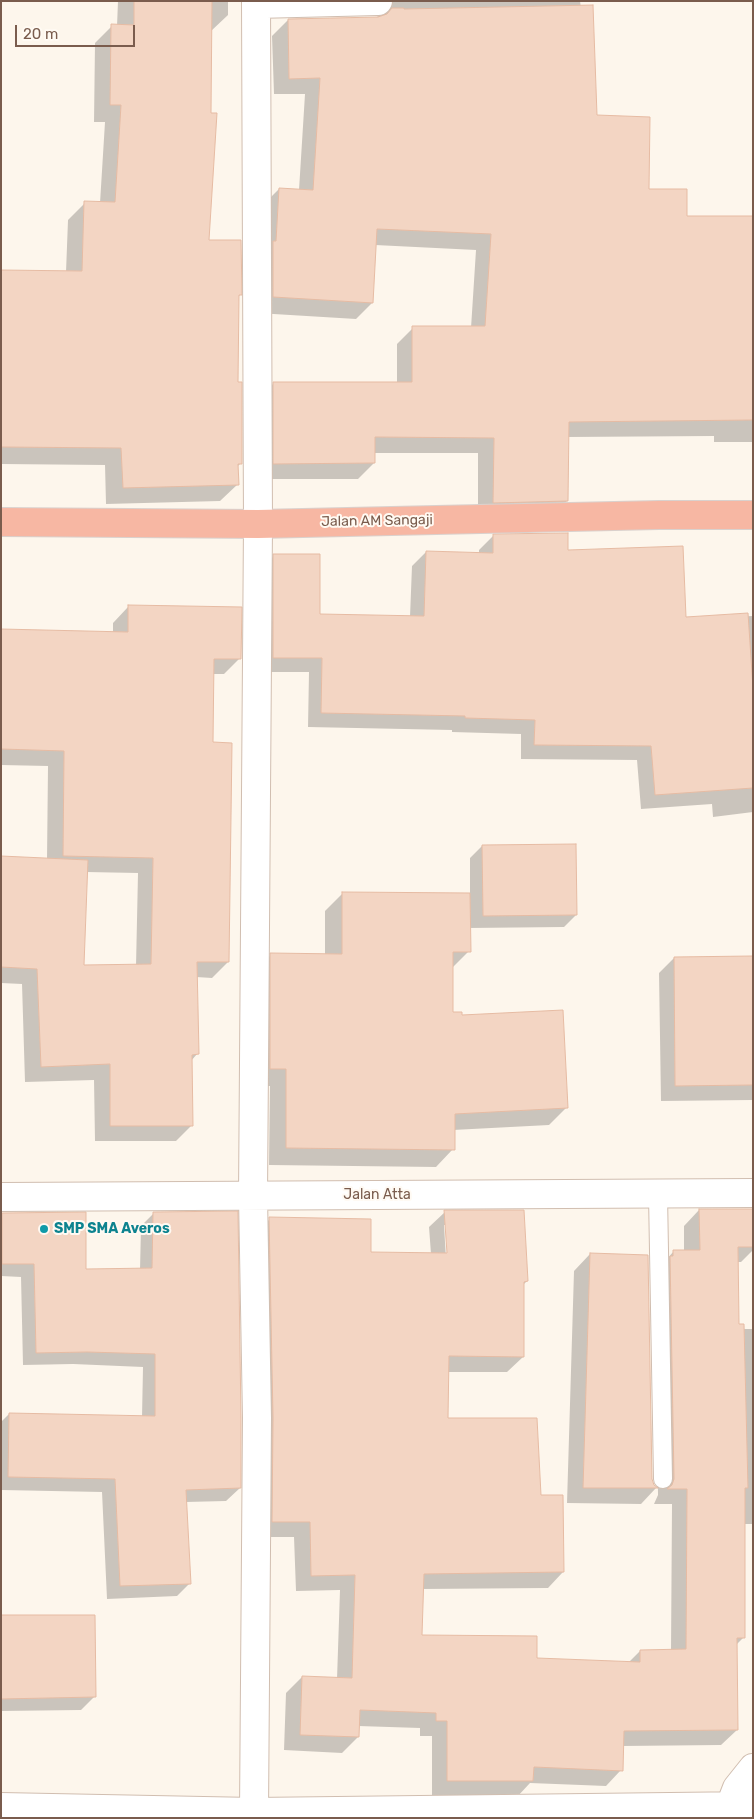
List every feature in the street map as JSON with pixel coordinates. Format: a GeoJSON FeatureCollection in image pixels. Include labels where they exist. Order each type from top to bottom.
{"type":"FeatureCollection","features":[{"type":"Feature","properties":{"kind":"highway","name":"Jalan AM Sangaji"},"geometry":{"type":"LineString","coordinates":[[1,522],[258,524],[659,515],[753,516]]}},
{"type":"Feature","properties":{"kind":"street"},"geometry":{"type":"LineString","coordinates":[[240,1813],[257,1418],[253,1196],[258,524],[256,2],[378,1]]}},
{"type":"Feature","properties":{"kind":"street","name":"Jalan Atta"},"geometry":{"type":"LineString","coordinates":[[1,1198],[753,1193]]}},
{"type":"Feature","properties":{"kind":"street"},"geometry":{"type":"LineString","coordinates":[[1,1807],[240,1813],[741,1806],[737,1788],[753,1768]]}},
{"type":"Feature","properties":{"kind":"lane"},"geometry":{"type":"LineString","coordinates":[[658,1194],[663,1479]]}},
{"type":"Feature","properties":{"kind":"building"},"geometry":{"type":"Polygon","coordinates":[[[134,1],[212,1],[211,113],[217,113],[209,240],[241,240],[242,295],[239,295],[238,382],[242,382],[242,464],[238,464],[239,485],[123,488],[121,448],[1,447],[1,270],[82,271],[84,201],[115,202],[121,105],[110,105],[111,24],[134,25],[134,1]]]}},
{"type":"Feature","properties":{"kind":"building"},"geometry":{"type":"Polygon","coordinates":[[[593,5],[597,115],[650,117],[649,189],[687,189],[687,216],[753,216],[753,420],[569,422],[568,501],[493,503],[494,438],[375,437],[375,463],[273,464],[273,382],[412,382],[412,326],[485,326],[491,234],[377,229],[373,303],[273,297],[273,241],[276,241],[279,188],[313,190],[320,78],[289,79],[288,19],[378,17],[387,14],[392,8],[593,5]]]}},
{"type":"Feature","properties":{"kind":"building"},"geometry":{"type":"Polygon","coordinates":[[[568,533],[568,550],[683,546],[686,617],[748,613],[753,688],[753,788],[655,795],[651,746],[534,745],[535,720],[465,718],[465,716],[321,713],[322,658],[273,658],[273,554],[320,554],[320,614],[424,616],[426,551],[493,553],[493,534],[568,533]]]}},
{"type":"Feature","properties":{"kind":"building"},"geometry":{"type":"Polygon","coordinates":[[[128,605],[242,607],[241,659],[214,659],[213,742],[232,743],[229,962],[197,962],[199,1054],[192,1055],[193,1126],[110,1126],[110,1064],[41,1067],[37,969],[1,967],[1,856],[88,860],[84,965],[151,964],[153,858],[63,856],[64,751],[1,749],[1,629],[128,632],[128,605]]]}},
{"type":"Feature","properties":{"kind":"building"},"geometry":{"type":"Polygon","coordinates":[[[576,844],[577,915],[483,916],[482,845],[576,844]]]}},
{"type":"Feature","properties":{"kind":"building"},"geometry":{"type":"Polygon","coordinates":[[[342,892],[470,893],[471,952],[453,952],[453,1012],[462,1012],[462,1015],[563,1010],[568,1108],[455,1114],[455,1150],[286,1148],[286,1069],[270,1069],[270,953],[342,954],[342,892]]]}},
{"type":"Feature","properties":{"kind":"building"},"geometry":{"type":"Polygon","coordinates":[[[753,956],[753,1085],[675,1086],[674,957],[753,956]]]}},
{"type":"Feature","properties":{"kind":"building"},"geometry":{"type":"Polygon","coordinates":[[[699,1209],[753,1209],[753,1247],[738,1247],[739,1324],[744,1324],[748,1488],[745,1488],[745,1638],[737,1638],[738,1730],[624,1731],[623,1771],[534,1767],[533,1781],[447,1781],[447,1721],[436,1721],[436,1713],[360,1710],[359,1737],[300,1735],[302,1676],[352,1678],[355,1575],[311,1576],[310,1522],[272,1522],[273,1418],[269,1217],[371,1219],[371,1252],[447,1253],[444,1210],[524,1210],[528,1281],[524,1282],[524,1357],[449,1356],[448,1418],[537,1418],[541,1495],[563,1495],[564,1572],[424,1574],[422,1635],[537,1636],[537,1658],[640,1662],[640,1650],[686,1649],[687,1489],[667,1489],[672,1485],[674,1479],[670,1256],[673,1256],[673,1250],[700,1250],[699,1209]]]}},
{"type":"Feature","properties":{"kind":"building"},"geometry":{"type":"Polygon","coordinates":[[[238,1211],[241,1488],[186,1490],[191,1584],[120,1586],[115,1479],[8,1477],[9,1413],[155,1416],[155,1354],[36,1353],[34,1264],[2,1264],[2,1213],[86,1212],[86,1269],[152,1268],[153,1212],[238,1211]]]}},
{"type":"Feature","properties":{"kind":"building"},"geometry":{"type":"Polygon","coordinates":[[[590,1253],[648,1255],[652,1479],[654,1485],[658,1488],[583,1488],[590,1253]]]}},
{"type":"Feature","properties":{"kind":"building"},"geometry":{"type":"Polygon","coordinates":[[[1,1615],[95,1615],[96,1697],[1,1699],[1,1615]]]}},
{"type":"Feature","properties":{"kind":"place","name":"SMP SMA Averos"},"geometry":{"type":"Point","coordinates":[44,1229]}}]}
